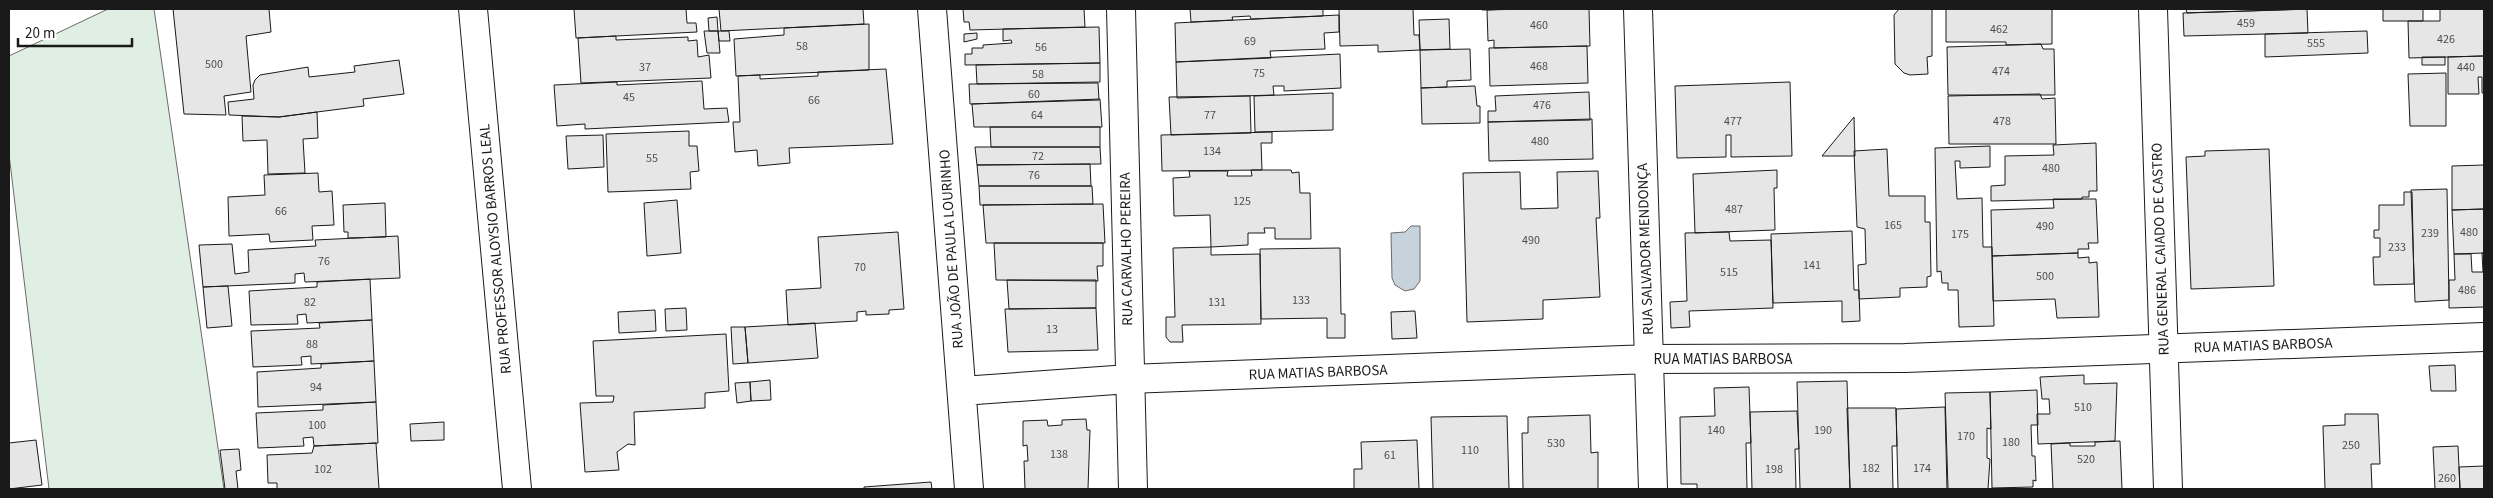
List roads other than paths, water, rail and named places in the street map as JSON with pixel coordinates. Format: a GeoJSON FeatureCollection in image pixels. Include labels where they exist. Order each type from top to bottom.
{"type":"FeatureCollection","features":[{"type":"Feature","properties":{"kind":"street","name":"RUA PROFESSOR ALOYSIO BARROS LEAL"},"geometry":{"type":"LineString","coordinates":[[473,9],[518,489]]}},
{"type":"Feature","properties":{"kind":"street","name":"RUA JOÃO DE PAULA LOURINHO"},"geometry":{"type":"LineString","coordinates":[[932,9],[969,489]]}},
{"type":"Feature","properties":{"kind":"street","name":"RUA CARVALHO PEREIRA"},"geometry":{"type":"LineString","coordinates":[[1120,9],[1133,489]]}},
{"type":"Feature","properties":{"kind":"street","name":"RUA SALVADOR MENDONÇA"},"geometry":{"type":"LineString","coordinates":[[1638,9],[1653,489]]}},
{"type":"Feature","properties":{"kind":"street","name":"RUA GENERAL CAIADO DE CASTRO"},"geometry":{"type":"LineString","coordinates":[[2153,9],[2162,350],[2168,489]]}},
{"type":"Feature","properties":{"kind":"street","name":"RUA MATIAS BARBOSA"},"geometry":{"type":"LineString","coordinates":[[962,391],[1129,379],[1649,359],[1905,358],[2484,337]]}}]}
